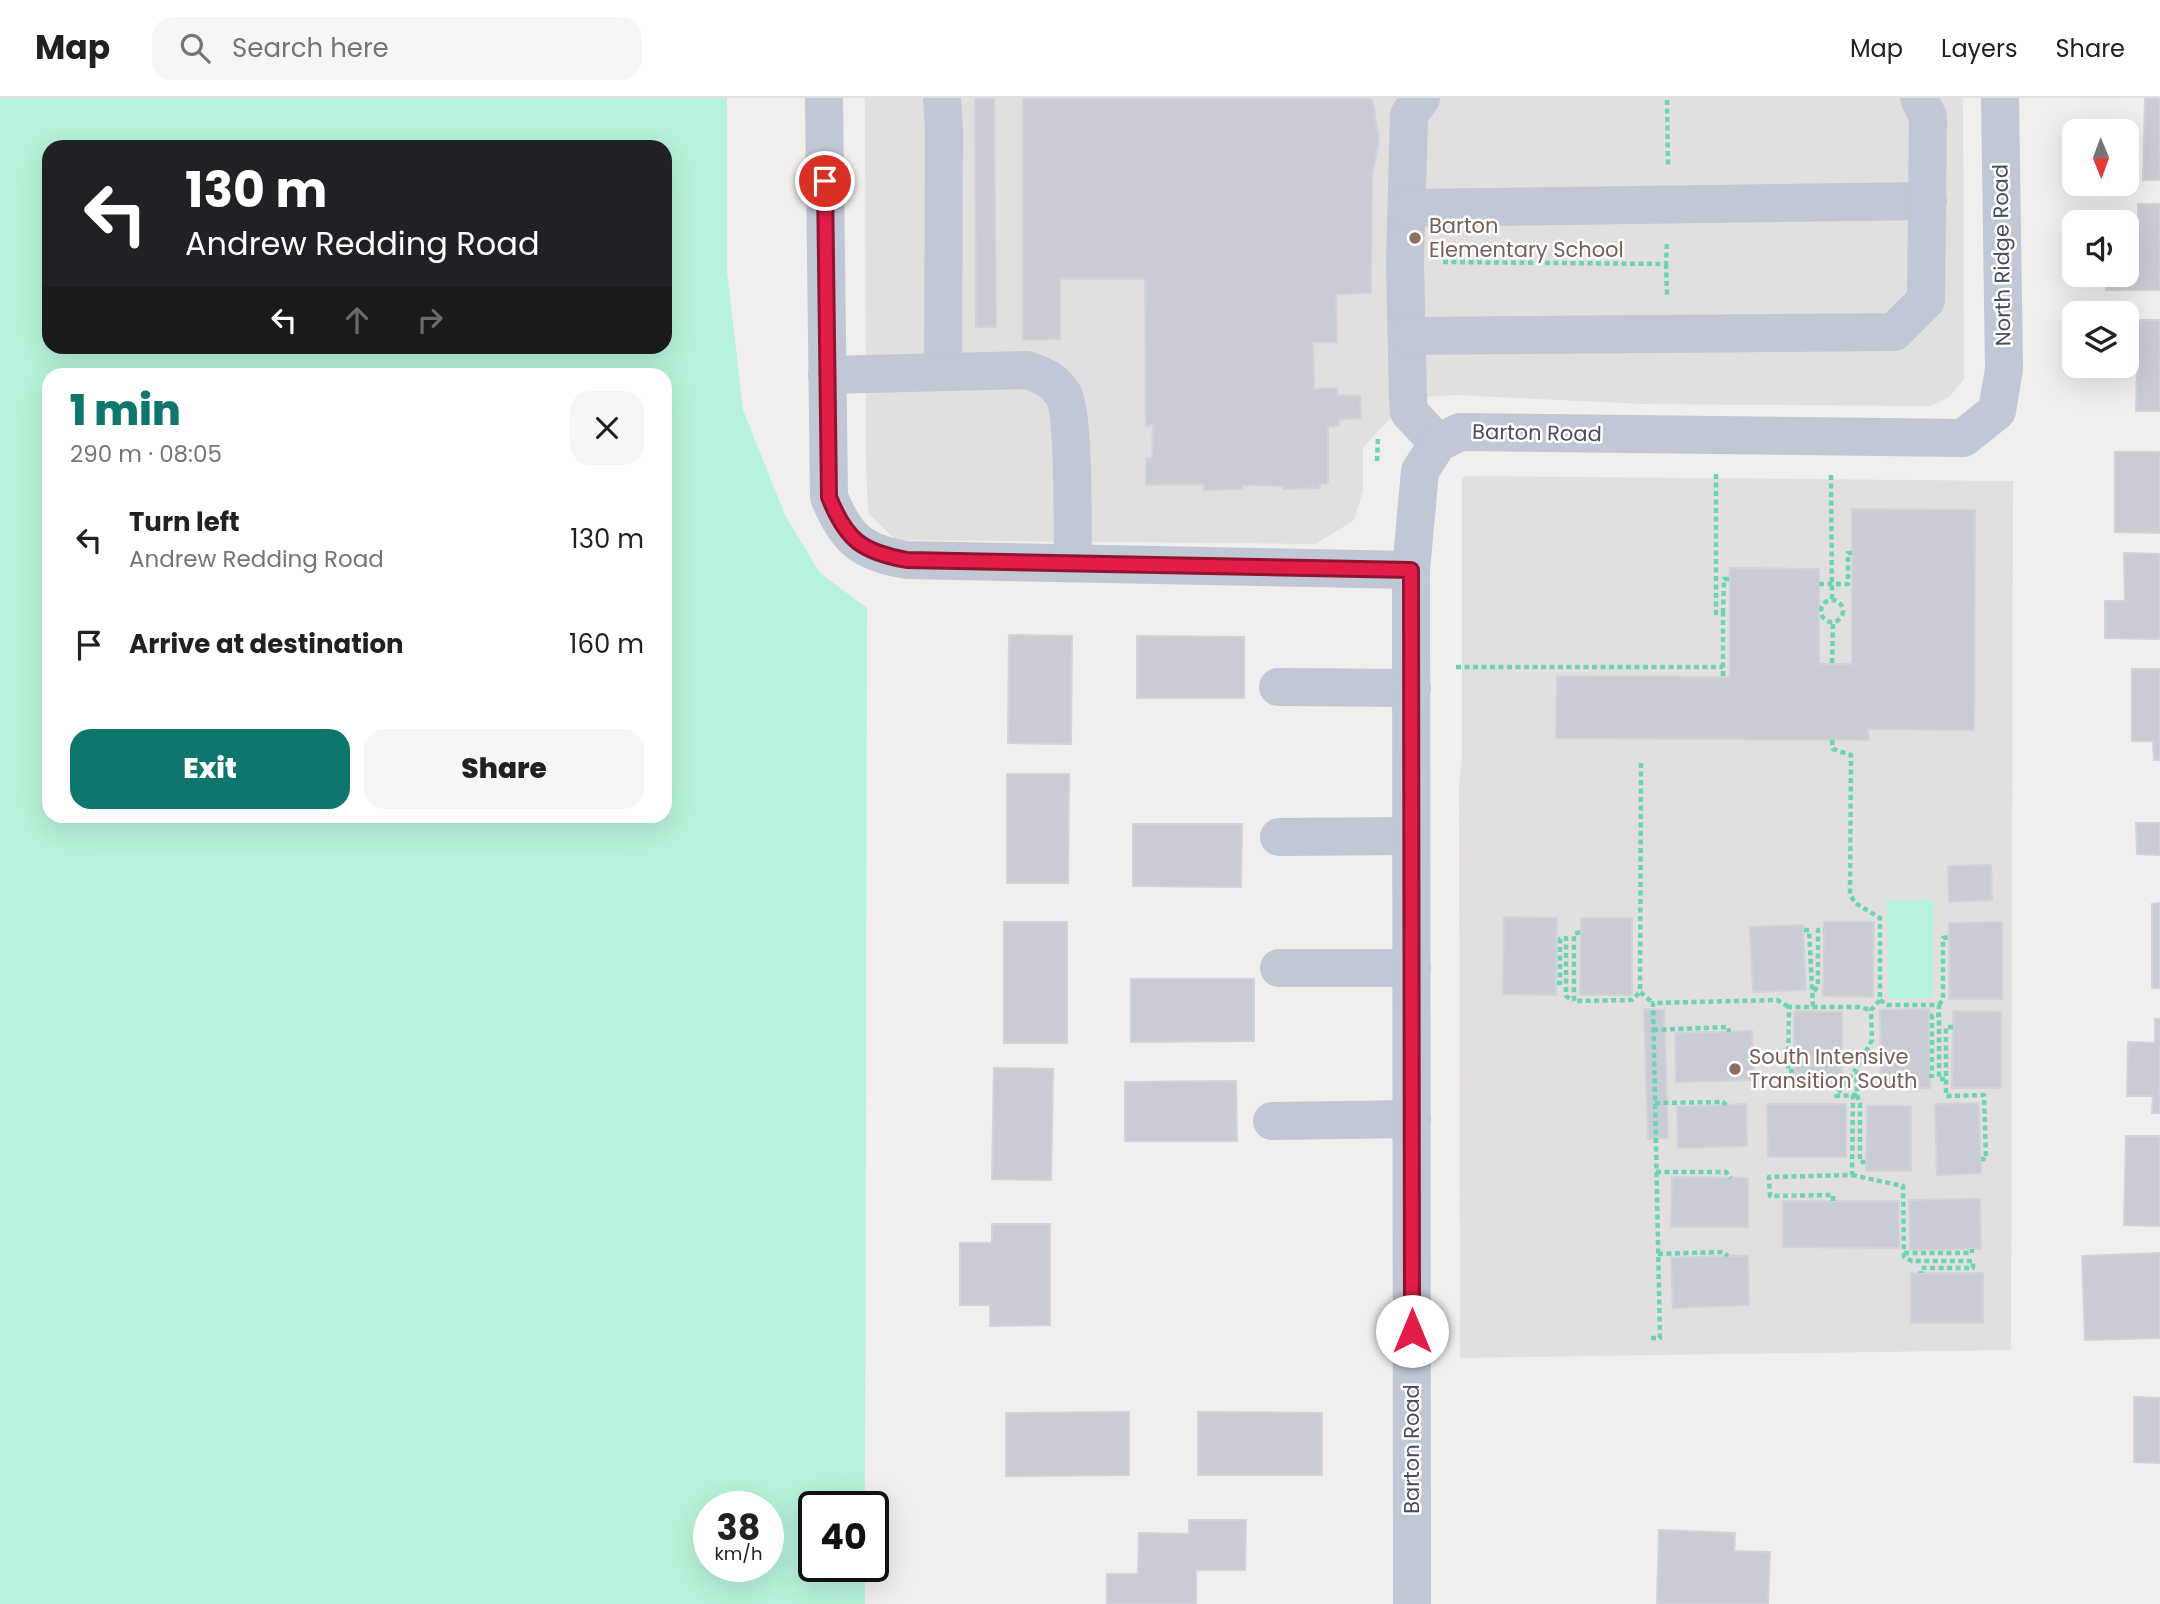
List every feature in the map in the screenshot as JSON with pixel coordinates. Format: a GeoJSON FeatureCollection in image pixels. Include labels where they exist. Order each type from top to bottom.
{"type":"FeatureCollection","features":[{"type":"Feature","properties":{"kind":"street"},"geometry":{"type":"LineString","coordinates":[[824,98],[829,497],[839,522],[857,542],[880,556],[907,560],[1411,570]]}},
{"type":"Feature","properties":{"kind":"street"},"geometry":{"type":"LineString","coordinates":[[942,98],[943,372]]}},
{"type":"Feature","properties":{"kind":"street"},"geometry":{"type":"LineString","coordinates":[[1422,98],[1409,115],[1409,412],[1438,443]]}},
{"type":"Feature","properties":{"kind":"street"},"geometry":{"type":"LineString","coordinates":[[1407,336],[1894,332],[1926,300],[1928,117],[1919,98]]}},
{"type":"Feature","properties":{"kind":"street","name":"North Ridge Road"},"geometry":{"type":"LineString","coordinates":[[1997,411],[2004,369],[2000,98]]}},
{"type":"Feature","properties":{"kind":"street"},"geometry":{"type":"LineString","coordinates":[[1407,208],[1928,201]]}},
{"type":"Feature","properties":{"kind":"street"},"geometry":{"type":"LineString","coordinates":[[827,375],[1027,370],[1048,378],[1064,396],[1070,423],[1073,563]]}},
{"type":"Feature","properties":{"kind":"street","name":"Barton Road"},"geometry":{"type":"LineString","coordinates":[[1412,1604],[1411,570],[1420,471],[1438,443],[1460,432],[1963,438],[1997,411]]}},
{"type":"Feature","properties":{"kind":"street"},"geometry":{"type":"LineString","coordinates":[[1278,687],[1412,688]]}},
{"type":"Feature","properties":{"kind":"street"},"geometry":{"type":"LineString","coordinates":[[1279,837],[1411,836]]}},
{"type":"Feature","properties":{"kind":"street"},"geometry":{"type":"LineString","coordinates":[[1279,968],[1412,968]]}},
{"type":"Feature","properties":{"kind":"street"},"geometry":{"type":"LineString","coordinates":[[1272,1121],[1412,1119]]}},
{"type":"Feature","properties":{"kind":"path"},"geometry":{"type":"LineString","coordinates":[[1667,100],[1668,178]]}},
{"type":"Feature","properties":{"kind":"path"},"geometry":{"type":"LineString","coordinates":[[1442,262],[1666,264],[1667,238]]}},
{"type":"Feature","properties":{"kind":"path"},"geometry":{"type":"LineString","coordinates":[[1716,473],[1716,613],[1723,613]]}},
{"type":"Feature","properties":{"kind":"path"},"geometry":{"type":"LineString","coordinates":[[1831,474],[1832,600]]}},
{"type":"Feature","properties":{"kind":"path"},"geometry":{"type":"LineString","coordinates":[[1819,584],[1848,584],[1848,553],[1852,553]]}},
{"type":"Feature","properties":{"kind":"path"},"geometry":{"type":"LineString","coordinates":[[1723,677],[1724,579],[1730,579]]}},
{"type":"Feature","properties":{"kind":"path"},"geometry":{"type":"LineString","coordinates":[[1832,600],[1839,603],[1844,613],[1840,620],[1833,622],[1826,621],[1821,611],[1825,602],[1832,600]]}},
{"type":"Feature","properties":{"kind":"path"},"geometry":{"type":"LineString","coordinates":[[1832,663],[1833,622]]}},
{"type":"Feature","properties":{"kind":"path"},"geometry":{"type":"LineString","coordinates":[[1456,667],[1723,667]]}},
{"type":"Feature","properties":{"kind":"path"},"geometry":{"type":"LineString","coordinates":[[1832,740],[1833,749],[1851,755],[1850,894],[1854,903],[1880,918],[1880,1000],[1871,1010],[1872,1040],[1856,1069],[1836,1096],[1855,1095]]}},
{"type":"Feature","properties":{"kind":"path"},"geometry":{"type":"LineString","coordinates":[[1557,983],[1560,983],[1560,939],[1566,939],[1566,996],[1574,1001],[1632,1000],[1640,992],[1641,763]]}},
{"type":"Feature","properties":{"kind":"path"},"geometry":{"type":"LineString","coordinates":[[1804,930],[1809,930],[1810,986],[1814,991]]}},
{"type":"Feature","properties":{"kind":"path"},"geometry":{"type":"LineString","coordinates":[[1813,1007],[1814,991],[1818,986],[1818,930],[1824,930]]}},
{"type":"Feature","properties":{"kind":"path"},"geometry":{"type":"LineString","coordinates":[[1574,1001],[1574,934],[1580,932]]}},
{"type":"Feature","properties":{"kind":"path"},"geometry":{"type":"LineString","coordinates":[[1946,1079],[1940,1079],[1939,1005],[1943,999],[1943,938],[1949,937]]}},
{"type":"Feature","properties":{"kind":"path"},"geometry":{"type":"LineString","coordinates":[[1640,992],[1653,1003],[1777,1000],[1788,1007],[1859,1007],[1871,1010]]}},
{"type":"Feature","properties":{"kind":"path"},"geometry":{"type":"LineString","coordinates":[[1880,1000],[1887,1005],[1939,1005]]}},
{"type":"Feature","properties":{"kind":"path"},"geometry":{"type":"LineString","coordinates":[[1651,1338],[1660,1338],[1653,1003]]}},
{"type":"Feature","properties":{"kind":"path"},"geometry":{"type":"LineString","coordinates":[[1788,1007],[1788,1070],[1794,1071]]}},
{"type":"Feature","properties":{"kind":"path"},"geometry":{"type":"LineString","coordinates":[[1929,1076],[1932,1076],[1932,1015],[1939,1014]]}},
{"type":"Feature","properties":{"kind":"path"},"geometry":{"type":"LineString","coordinates":[[1653,1030],[1728,1027],[1729,1032]]}},
{"type":"Feature","properties":{"kind":"path"},"geometry":{"type":"LineString","coordinates":[[1953,1027],[1945,1027],[1946,1096],[1984,1095],[1986,1159],[1981,1159]]}},
{"type":"Feature","properties":{"kind":"path"},"geometry":{"type":"LineString","coordinates":[[1852,1175],[1856,1069]]}},
{"type":"Feature","properties":{"kind":"path"},"geometry":{"type":"LineString","coordinates":[[1855,1095],[1860,1104],[1860,1162],[1866,1162]]}},
{"type":"Feature","properties":{"kind":"path"},"geometry":{"type":"LineString","coordinates":[[1655,1103],[1723,1102],[1726,1105]]}},
{"type":"Feature","properties":{"kind":"path"},"geometry":{"type":"LineString","coordinates":[[1656,1172],[1726,1172],[1731,1178]]}},
{"type":"Feature","properties":{"kind":"path"},"geometry":{"type":"LineString","coordinates":[[1833,1201],[1833,1195],[1770,1196],[1769,1177],[1852,1175],[1903,1186],[1904,1257],[1912,1261],[1973,1261],[1973,1268],[1920,1268],[1921,1273]]}},
{"type":"Feature","properties":{"kind":"path"},"geometry":{"type":"LineString","coordinates":[[1904,1252],[1972,1253],[1972,1249]]}},
{"type":"Feature","properties":{"kind":"path"},"geometry":{"type":"LineString","coordinates":[[1658,1254],[1723,1252],[1728,1256]]}},
{"type":"Feature","properties":{"kind":"shaded area","name":"Barton Elementary School"},"geometry":{"type":"Polygon","coordinates":[[[865,98],[1963,98],[1964,379],[1949,397],[1931,406],[1641,404],[1456,395],[1409,398],[1363,448],[1363,491],[1354,520],[1316,544],[896,540],[868,513],[865,98]]]}},
{"type":"Feature","properties":{"kind":"shaded area","name":"South Intensive Transition South"},"geometry":{"type":"Polygon","coordinates":[[[1465,476],[2013,481],[2011,1350],[1460,1358],[1459,787],[1462,758],[1462,479],[1465,476]]]}},
{"type":"Feature","properties":{"kind":"green space"},"geometry":{"type":"Polygon","coordinates":[[[0,98],[727,98],[727,271],[743,410],[785,515],[820,573],[867,608],[865,1491],[798,1491],[798,1582],[865,1582],[865,1604],[0,1604],[0,98]]]}},
{"type":"Feature","properties":{"kind":"green space"},"geometry":{"type":"Polygon","coordinates":[[[1887,900],[1933,900],[1933,998],[1888,999],[1887,900]]]}},
{"type":"Feature","properties":{"kind":"building"},"geometry":{"type":"Polygon","coordinates":[[[975,98],[994,98],[996,327],[976,327],[975,98]]]}},
{"type":"Feature","properties":{"kind":"building"},"geometry":{"type":"Polygon","coordinates":[[[1023,98],[1372,98],[1379,140],[1372,176],[1371,293],[1336,294],[1337,342],[1313,342],[1314,389],[1337,388],[1338,395],[1360,396],[1361,418],[1339,420],[1339,426],[1328,427],[1328,483],[1320,484],[1320,488],[1283,489],[1283,486],[1242,485],[1242,489],[1204,490],[1204,484],[1146,485],[1146,458],[1152,458],[1153,425],[1146,426],[1145,279],[1060,279],[1060,339],[1023,340],[1023,98]]]}},
{"type":"Feature","properties":{"kind":"building"},"geometry":{"type":"Polygon","coordinates":[[[2145,98],[2160,98],[2160,180],[2143,180],[2145,98]]]}},
{"type":"Feature","properties":{"kind":"building"},"geometry":{"type":"Polygon","coordinates":[[[2138,204],[2160,204],[2160,290],[2106,290],[2106,287],[2139,287],[2138,204]]]}},
{"type":"Feature","properties":{"kind":"building"},"geometry":{"type":"Polygon","coordinates":[[[2139,320],[2160,320],[2160,411],[2136,411],[2139,320]]]}},
{"type":"Feature","properties":{"kind":"building"},"geometry":{"type":"Polygon","coordinates":[[[2115,452],[2160,452],[2160,533],[2115,532],[2115,452]]]}},
{"type":"Feature","properties":{"kind":"building"},"geometry":{"type":"Polygon","coordinates":[[[1852,509],[1975,510],[1974,730],[1868,729],[1869,740],[1556,738],[1557,676],[1730,677],[1730,568],[1819,569],[1819,664],[1852,664],[1852,509]]]}},
{"type":"Feature","properties":{"kind":"building"},"geometry":{"type":"Polygon","coordinates":[[[2124,553],[2160,554],[2160,639],[2105,638],[2105,601],[2125,601],[2124,553]]]}},
{"type":"Feature","properties":{"kind":"building"},"geometry":{"type":"Polygon","coordinates":[[[1009,635],[1072,636],[1071,744],[1008,743],[1009,635]]]}},
{"type":"Feature","properties":{"kind":"building"},"geometry":{"type":"Polygon","coordinates":[[[1137,636],[1244,637],[1244,698],[1137,698],[1137,636]]]}},
{"type":"Feature","properties":{"kind":"building"},"geometry":{"type":"Polygon","coordinates":[[[2132,669],[2160,669],[2160,760],[2154,760],[2153,741],[2132,741],[2132,669]]]}},
{"type":"Feature","properties":{"kind":"building"},"geometry":{"type":"Polygon","coordinates":[[[1007,774],[1069,774],[1068,883],[1007,883],[1007,774]]]}},
{"type":"Feature","properties":{"kind":"building"},"geometry":{"type":"Polygon","coordinates":[[[2136,823],[2160,823],[2160,855],[2137,854],[2136,823]]]}},
{"type":"Feature","properties":{"kind":"building"},"geometry":{"type":"Polygon","coordinates":[[[1133,824],[1242,824],[1241,887],[1133,886],[1133,824]]]}},
{"type":"Feature","properties":{"kind":"building"},"geometry":{"type":"Polygon","coordinates":[[[1991,865],[1992,900],[1949,902],[1948,866],[1991,865]]]}},
{"type":"Feature","properties":{"kind":"building"},"geometry":{"type":"Polygon","coordinates":[[[2160,903],[2160,988],[2152,988],[2152,904],[2160,903]]]}},
{"type":"Feature","properties":{"kind":"building"},"geometry":{"type":"Polygon","coordinates":[[[1504,917],[1557,918],[1556,995],[1503,994],[1504,917]]]}},
{"type":"Feature","properties":{"kind":"building"},"geometry":{"type":"Polygon","coordinates":[[[1581,918],[1632,918],[1632,995],[1580,995],[1581,918]]]}},
{"type":"Feature","properties":{"kind":"building"},"geometry":{"type":"Polygon","coordinates":[[[1004,922],[1067,922],[1067,1043],[1004,1043],[1004,922]]]}},
{"type":"Feature","properties":{"kind":"building"},"geometry":{"type":"Polygon","coordinates":[[[1824,922],[1874,922],[1873,997],[1823,996],[1824,922]]]}},
{"type":"Feature","properties":{"kind":"building"},"geometry":{"type":"Polygon","coordinates":[[[2002,922],[2002,999],[1949,999],[1949,923],[2002,922]]]}},
{"type":"Feature","properties":{"kind":"building"},"geometry":{"type":"Polygon","coordinates":[[[1803,925],[1806,990],[1753,992],[1750,927],[1803,925]]]}},
{"type":"Feature","properties":{"kind":"building"},"geometry":{"type":"Polygon","coordinates":[[[1131,979],[1254,979],[1254,1041],[1131,1042],[1131,979]]]}},
{"type":"Feature","properties":{"kind":"building"},"geometry":{"type":"Polygon","coordinates":[[[1644,1009],[1664,1010],[1668,1138],[1648,1139],[1644,1009]]]}},
{"type":"Feature","properties":{"kind":"building"},"geometry":{"type":"Polygon","coordinates":[[[1929,1009],[1930,1088],[1881,1088],[1880,1010],[1929,1009]]]}},
{"type":"Feature","properties":{"kind":"building"},"geometry":{"type":"Polygon","coordinates":[[[1794,1011],[1842,1012],[1842,1085],[1794,1085],[1794,1011]]]}},
{"type":"Feature","properties":{"kind":"building"},"geometry":{"type":"Polygon","coordinates":[[[1953,1011],[2001,1012],[2001,1088],[1952,1088],[1953,1011]]]}},
{"type":"Feature","properties":{"kind":"building"},"geometry":{"type":"Polygon","coordinates":[[[2155,1019],[2160,1019],[2160,1113],[2152,1113],[2153,1096],[2127,1096],[2128,1042],[2155,1043],[2155,1019]]]}},
{"type":"Feature","properties":{"kind":"building"},"geometry":{"type":"Polygon","coordinates":[[[1752,1031],[1754,1080],[1676,1082],[1675,1033],[1752,1031]]]}},
{"type":"Feature","properties":{"kind":"building"},"geometry":{"type":"Polygon","coordinates":[[[994,1068],[1053,1069],[1051,1180],[992,1179],[994,1068]]]}},
{"type":"Feature","properties":{"kind":"building"},"geometry":{"type":"Polygon","coordinates":[[[1236,1081],[1237,1141],[1125,1141],[1125,1082],[1236,1081]]]}},
{"type":"Feature","properties":{"kind":"building"},"geometry":{"type":"Polygon","coordinates":[[[1979,1103],[1981,1173],[1937,1175],[1935,1104],[1979,1103]]]}},
{"type":"Feature","properties":{"kind":"building"},"geometry":{"type":"Polygon","coordinates":[[[1746,1104],[1747,1146],[1678,1148],[1677,1107],[1746,1104]]]}},
{"type":"Feature","properties":{"kind":"building"},"geometry":{"type":"Polygon","coordinates":[[[1767,1104],[1846,1104],[1846,1157],[1768,1157],[1767,1104]]]}},
{"type":"Feature","properties":{"kind":"building"},"geometry":{"type":"Polygon","coordinates":[[[1867,1106],[1911,1106],[1911,1171],[1866,1171],[1867,1106]]]}},
{"type":"Feature","properties":{"kind":"building"},"geometry":{"type":"Polygon","coordinates":[[[2126,1136],[2160,1136],[2160,1226],[2124,1225],[2126,1136]]]}},
{"type":"Feature","properties":{"kind":"building"},"geometry":{"type":"Polygon","coordinates":[[[1672,1177],[1748,1178],[1748,1227],[1671,1227],[1672,1177]]]}},
{"type":"Feature","properties":{"kind":"building"},"geometry":{"type":"Polygon","coordinates":[[[1980,1199],[1981,1249],[1910,1250],[1909,1200],[1980,1199]]]}},
{"type":"Feature","properties":{"kind":"building"},"geometry":{"type":"Polygon","coordinates":[[[1783,1201],[1899,1201],[1899,1248],[1783,1247],[1783,1201]]]}},
{"type":"Feature","properties":{"kind":"building"},"geometry":{"type":"Polygon","coordinates":[[[992,1224],[1050,1224],[1050,1325],[990,1326],[990,1305],[960,1305],[960,1243],[992,1243],[992,1224]]]}},
{"type":"Feature","properties":{"kind":"building"},"geometry":{"type":"Polygon","coordinates":[[[2160,1253],[2160,1338],[2085,1340],[2082,1256],[2160,1253]]]}},
{"type":"Feature","properties":{"kind":"building"},"geometry":{"type":"Polygon","coordinates":[[[1748,1256],[1749,1305],[1673,1308],[1671,1258],[1748,1256]]]}},
{"type":"Feature","properties":{"kind":"building"},"geometry":{"type":"Polygon","coordinates":[[[1911,1273],[1983,1273],[1983,1323],[1911,1323],[1911,1273]]]}},
{"type":"Feature","properties":{"kind":"building"},"geometry":{"type":"Polygon","coordinates":[[[2134,1397],[2160,1398],[2160,1463],[2134,1462],[2134,1397]]]}},
{"type":"Feature","properties":{"kind":"building"},"geometry":{"type":"Polygon","coordinates":[[[1129,1412],[1129,1475],[1006,1476],[1006,1413],[1129,1412]]]}},
{"type":"Feature","properties":{"kind":"building"},"geometry":{"type":"Polygon","coordinates":[[[1198,1412],[1322,1413],[1322,1475],[1198,1475],[1198,1412]]]}},
{"type":"Feature","properties":{"kind":"building"},"geometry":{"type":"Polygon","coordinates":[[[1189,1520],[1246,1520],[1245,1570],[1196,1570],[1196,1604],[1107,1604],[1107,1574],[1138,1574],[1139,1533],[1189,1534],[1189,1520]]]}},
{"type":"Feature","properties":{"kind":"building"},"geometry":{"type":"Polygon","coordinates":[[[1659,1530],[1735,1533],[1734,1551],[1770,1552],[1768,1604],[1657,1604],[1659,1530]]]}},
{"type":"Feature","properties":{"kind":"place","name":"Barton Elementary School"},"geometry":{"type":"Point","coordinates":[1415,238]}},
{"type":"Feature","properties":{"kind":"place","name":"South Intensive Transition South"},"geometry":{"type":"Point","coordinates":[1735,1069]}},
{"type":"Feature","properties":{"kind":"route"},"geometry":{"type":"LineString","coordinates":[[825,181],[829,497],[839,522],[857,542],[880,556],[907,560],[1411,570],[1412,1331]]}}]}
